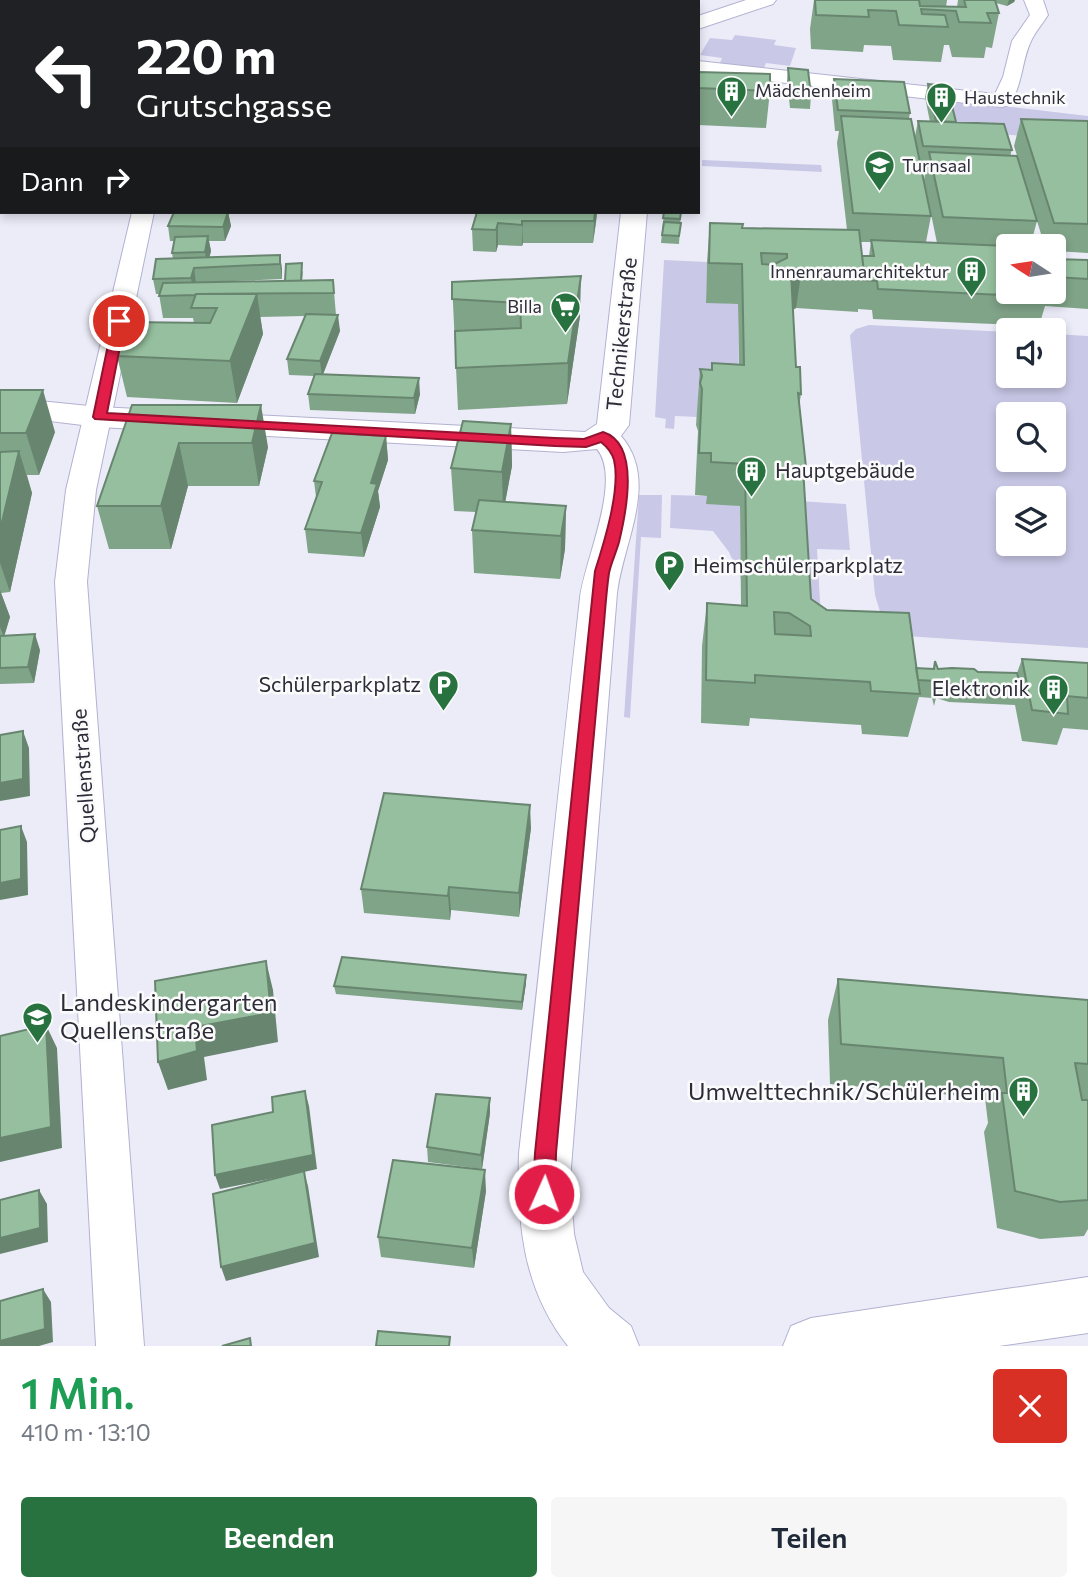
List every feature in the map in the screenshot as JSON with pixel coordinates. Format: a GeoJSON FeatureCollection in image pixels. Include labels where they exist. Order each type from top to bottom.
{"type":"FeatureCollection","features":[{"type":"Feature","properties":{"kind":"main road"},"geometry":{"type":"LineString","coordinates":[[700,22],[766,0]]}},
{"type":"Feature","properties":{"kind":"main road","name":"Technikerstraße"},"geometry":{"type":"LineString","coordinates":[[594,439],[613,425],[634,214]]}},
{"type":"Feature","properties":{"kind":"main road"},"geometry":{"type":"LineString","coordinates":[[0,406],[99,417],[594,439],[597,464],[597,542],[602,571],[546,1140],[544,1214],[553,1267],[570,1305],[594,1335],[611,1346]]}},
{"type":"Feature","properties":{"kind":"main road"},"geometry":{"type":"LineString","coordinates":[[811,1346],[1088,1306]]}},
{"type":"Feature","properties":{"kind":"street"},"geometry":{"type":"LineString","coordinates":[[700,67],[1002,101],[1013,77],[1021,41],[1039,15],[1037,4],[1033,0]]}},
{"type":"Feature","properties":{"kind":"street","name":"Quellenstraße"},"geometry":{"type":"LineString","coordinates":[[120,1346],[71,582],[80,490],[99,417],[142,214]]}},
{"type":"Feature","properties":{"kind":"shaded area"},"geometry":{"type":"Polygon","coordinates":[[[735,35],[776,40],[774,45],[796,48],[790,66],[766,63],[764,68],[720,63],[722,58],[700,55],[710,38],[732,40],[735,35]]]}},
{"type":"Feature","properties":{"kind":"shaded area"},"geometry":{"type":"Polygon","coordinates":[[[945,99],[1088,116],[1088,141],[997,134],[953,136],[945,99]]]}},
{"type":"Feature","properties":{"kind":"shaded area"},"geometry":{"type":"Polygon","coordinates":[[[702,160],[821,165],[822,172],[702,166],[702,160]]]}},
{"type":"Feature","properties":{"kind":"shaded area"},"geometry":{"type":"Polygon","coordinates":[[[664,260],[707,262],[706,302],[738,304],[739,406],[697,411],[697,417],[675,416],[674,429],[665,428],[666,419],[655,417],[664,260]]]}},
{"type":"Feature","properties":{"kind":"shaded area"},"geometry":{"type":"Polygon","coordinates":[[[869,325],[996,331],[996,388],[1066,388],[1066,335],[1088,336],[1088,648],[906,636],[884,625],[875,595],[850,335],[856,329],[869,325]]]}},
{"type":"Feature","properties":{"kind":"shaded area"},"geometry":{"type":"Polygon","coordinates":[[[639,495],[662,495],[661,538],[641,537],[630,718],[624,717],[639,495]]]}},
{"type":"Feature","properties":{"kind":"shaded area"},"geometry":{"type":"Polygon","coordinates":[[[671,495],[707,496],[740,506],[741,579],[729,552],[713,531],[670,528],[671,495]]]}},
{"type":"Feature","properties":{"kind":"shaded area"},"geometry":{"type":"Polygon","coordinates":[[[798,501],[846,504],[850,550],[817,549],[823,654],[803,642],[798,501]]]}},
{"type":"Feature","properties":{"kind":"building"},"geometry":{"type":"Polygon","coordinates":[[[815,0],[919,0],[920,6],[966,7],[964,0],[995,0],[999,13],[987,13],[991,23],[959,22],[956,11],[921,9],[922,14],[945,15],[948,27],[899,25],[896,11],[868,10],[869,17],[816,15],[815,0]]]}},
{"type":"Feature","properties":{"kind":"building"},"geometry":{"type":"Polygon","coordinates":[[[788,68],[808,70],[811,95],[791,95],[788,68]]]}},
{"type":"Feature","properties":{"kind":"building"},"geometry":{"type":"Polygon","coordinates":[[[700,72],[770,74],[770,91],[700,88],[700,72]]]}},
{"type":"Feature","properties":{"kind":"building"},"geometry":{"type":"Polygon","coordinates":[[[834,79],[904,82],[910,113],[838,110],[834,79]]]}},
{"type":"Feature","properties":{"kind":"building"},"geometry":{"type":"Polygon","coordinates":[[[928,84],[947,86],[956,122],[936,121],[928,84]]]}},
{"type":"Feature","properties":{"kind":"building","name":"Turnsaal"},"geometry":{"type":"Polygon","coordinates":[[[841,116],[911,119],[931,216],[853,213],[841,116]]]}},
{"type":"Feature","properties":{"kind":"building"},"geometry":{"type":"Polygon","coordinates":[[[1021,119],[1088,121],[1088,224],[1054,223],[1021,119]]]}},
{"type":"Feature","properties":{"kind":"building"},"geometry":{"type":"Polygon","coordinates":[[[918,121],[1004,124],[1012,150],[923,146],[918,121]]]}},
{"type":"Feature","properties":{"kind":"building"},"geometry":{"type":"Polygon","coordinates":[[[929,152],[1017,156],[1037,221],[943,217],[929,152]]]}},
{"type":"Feature","properties":{"kind":"building"},"geometry":{"type":"Polygon","coordinates":[[[173,214],[227,214],[223,227],[168,226],[173,214]]]}},
{"type":"Feature","properties":{"kind":"building"},"geometry":{"type":"Polygon","coordinates":[[[476,214],[595,214],[594,221],[522,221],[522,225],[498,223],[496,230],[472,229],[476,214]]]}},
{"type":"Feature","properties":{"kind":"building"},"geometry":{"type":"Polygon","coordinates":[[[664,214],[681,214],[680,219],[663,218],[664,214]]]}},
{"type":"Feature","properties":{"kind":"building"},"geometry":{"type":"Polygon","coordinates":[[[664,222],[681,223],[679,236],[662,235],[664,222]]]}},
{"type":"Feature","properties":{"kind":"building"},"geometry":{"type":"Polygon","coordinates":[[[710,223],[743,224],[742,228],[859,230],[864,272],[802,268],[791,273],[796,367],[800,367],[801,394],[798,393],[806,467],[803,467],[811,599],[827,610],[909,613],[920,694],[871,691],[870,682],[755,675],[755,683],[706,680],[707,603],[747,606],[745,464],[711,462],[711,453],[699,453],[702,389],[700,369],[712,370],[712,363],[744,365],[742,264],[709,263],[710,223]],[[761,253],[762,264],[773,265],[787,258],[787,254],[761,253]],[[774,612],[775,634],[811,636],[810,626],[789,613],[774,612]]]}},
{"type":"Feature","properties":{"kind":"building"},"geometry":{"type":"Polygon","coordinates":[[[208,236],[205,252],[172,253],[175,237],[208,236]]]}},
{"type":"Feature","properties":{"kind":"building"},"geometry":{"type":"Polygon","coordinates":[[[871,240],[996,246],[996,295],[878,289],[877,281],[863,280],[862,256],[874,256],[871,240]]]}},
{"type":"Feature","properties":{"kind":"building"},"geometry":{"type":"Polygon","coordinates":[[[280,255],[280,264],[194,268],[191,278],[153,279],[156,259],[280,255]]]}},
{"type":"Feature","properties":{"kind":"building"},"geometry":{"type":"Polygon","coordinates":[[[1066,259],[1088,260],[1088,279],[1066,278],[1066,259]]]}},
{"type":"Feature","properties":{"kind":"building"},"geometry":{"type":"Polygon","coordinates":[[[302,263],[301,281],[285,281],[286,264],[302,263]]]}},
{"type":"Feature","properties":{"kind":"building"},"geometry":{"type":"Polygon","coordinates":[[[581,276],[568,363],[456,368],[455,331],[521,328],[520,303],[452,299],[452,282],[581,276]]]}},
{"type":"Feature","properties":{"kind":"building"},"geometry":{"type":"Polygon","coordinates":[[[333,280],[334,293],[159,296],[163,283],[333,280]]]}},
{"type":"Feature","properties":{"kind":"building"},"geometry":{"type":"Polygon","coordinates":[[[196,294],[257,294],[230,361],[117,356],[126,322],[210,323],[217,308],[191,308],[196,294]]]}},
{"type":"Feature","properties":{"kind":"building"},"geometry":{"type":"Polygon","coordinates":[[[306,314],[338,315],[320,361],[287,359],[306,314]]]}},
{"type":"Feature","properties":{"kind":"building"},"geometry":{"type":"Polygon","coordinates":[[[315,374],[419,378],[414,398],[308,394],[315,374]]]}},
{"type":"Feature","properties":{"kind":"building"},"geometry":{"type":"Polygon","coordinates":[[[0,390],[43,390],[26,433],[0,433],[0,390]]]}},
{"type":"Feature","properties":{"kind":"building"},"geometry":{"type":"Polygon","coordinates":[[[132,405],[261,405],[252,443],[179,443],[161,506],[97,506],[132,405]]]}},
{"type":"Feature","properties":{"kind":"building"},"geometry":{"type":"Polygon","coordinates":[[[463,421],[511,424],[502,472],[451,468],[463,421]]]}},
{"type":"Feature","properties":{"kind":"building"},"geometry":{"type":"Polygon","coordinates":[[[332,433],[386,436],[371,483],[377,484],[361,533],[305,529],[322,482],[314,481],[332,433]]]}},
{"type":"Feature","properties":{"kind":"building"},"geometry":{"type":"Polygon","coordinates":[[[19,451],[0,530],[0,452],[19,451]]]}},
{"type":"Feature","properties":{"kind":"building"},"geometry":{"type":"Polygon","coordinates":[[[479,500],[566,506],[561,536],[472,530],[479,500]]]}},
{"type":"Feature","properties":{"kind":"building"},"geometry":{"type":"Polygon","coordinates":[[[35,634],[28,667],[0,668],[0,636],[35,634]]]}},
{"type":"Feature","properties":{"kind":"building"},"geometry":{"type":"Polygon","coordinates":[[[1022,659],[1088,663],[1088,698],[1067,696],[1068,714],[1032,710],[1022,659]]]}},
{"type":"Feature","properties":{"kind":"building"},"geometry":{"type":"Polygon","coordinates":[[[935,661],[938,669],[1017,673],[1021,688],[954,685],[940,681],[939,690],[936,681],[918,680],[916,668],[934,669],[935,661]]]}},
{"type":"Feature","properties":{"kind":"building"},"geometry":{"type":"Polygon","coordinates":[[[23,731],[23,779],[0,783],[0,735],[23,731]]]}},
{"type":"Feature","properties":{"kind":"building"},"geometry":{"type":"Polygon","coordinates":[[[384,793],[530,805],[519,893],[449,887],[448,896],[361,889],[384,793]]]}},
{"type":"Feature","properties":{"kind":"building"},"geometry":{"type":"Polygon","coordinates":[[[21,826],[21,879],[0,883],[0,830],[21,826]]]}},
{"type":"Feature","properties":{"kind":"building"},"geometry":{"type":"Polygon","coordinates":[[[342,957],[526,975],[522,1002],[334,986],[342,957]]]}},
{"type":"Feature","properties":{"kind":"building"},"geometry":{"type":"Polygon","coordinates":[[[266,961],[271,1013],[195,1027],[197,1051],[158,1062],[155,981],[266,961]]]}},
{"type":"Feature","properties":{"kind":"building"},"geometry":{"type":"Polygon","coordinates":[[[838,979],[1088,1000],[1088,1064],[1075,1063],[1082,1100],[1088,1100],[1088,1200],[1060,1202],[1015,1191],[1002,1093],[1007,1093],[1003,1058],[841,1044],[838,979]]]}},
{"type":"Feature","properties":{"kind":"building"},"geometry":{"type":"Polygon","coordinates":[[[46,1025],[51,1127],[0,1138],[0,1036],[46,1025]]]}},
{"type":"Feature","properties":{"kind":"building"},"geometry":{"type":"Polygon","coordinates":[[[305,1091],[313,1155],[215,1175],[212,1125],[273,1112],[272,1097],[305,1091]]]}},
{"type":"Feature","properties":{"kind":"building"},"geometry":{"type":"Polygon","coordinates":[[[436,1094],[490,1098],[481,1155],[427,1147],[436,1094]]]}},
{"type":"Feature","properties":{"kind":"building"},"geometry":{"type":"Polygon","coordinates":[[[393,1160],[485,1170],[472,1248],[378,1237],[393,1160]]]}},
{"type":"Feature","properties":{"kind":"building"},"geometry":{"type":"Polygon","coordinates":[[[304,1171],[315,1243],[221,1267],[213,1194],[304,1171]]]}},
{"type":"Feature","properties":{"kind":"building"},"geometry":{"type":"Polygon","coordinates":[[[39,1190],[40,1228],[0,1238],[0,1200],[39,1190]]]}},
{"type":"Feature","properties":{"kind":"building"},"geometry":{"type":"Polygon","coordinates":[[[43,1289],[45,1329],[0,1341],[0,1301],[43,1289]]]}},
{"type":"Feature","properties":{"kind":"building"},"geometry":{"type":"Polygon","coordinates":[[[378,1331],[450,1337],[449,1346],[376,1346],[378,1331]]]}},
{"type":"Feature","properties":{"kind":"building"},"geometry":{"type":"Polygon","coordinates":[[[250,1338],[251,1346],[222,1346],[250,1338]]]}},
{"type":"Feature","properties":{"kind":"place","name":"Mädchenheim"},"geometry":{"type":"Point","coordinates":[732,118]}},
{"type":"Feature","properties":{"kind":"place","name":"Haustechnik"},"geometry":{"type":"Point","coordinates":[941,125]}},
{"type":"Feature","properties":{"kind":"place","name":"Turnsaal"},"geometry":{"type":"Point","coordinates":[879,193]}},
{"type":"Feature","properties":{"kind":"place","name":"Innenraumarchitektur"},"geometry":{"type":"Point","coordinates":[972,299]}},
{"type":"Feature","properties":{"kind":"place","name":"Billa"},"geometry":{"type":"Point","coordinates":[565,334]}},
{"type":"Feature","properties":{"kind":"place","name":"Hauptgebäude"},"geometry":{"type":"Point","coordinates":[752,498]}},
{"type":"Feature","properties":{"kind":"place","name":"Heimschülerparkplatz"},"geometry":{"type":"Point","coordinates":[670,593]}},
{"type":"Feature","properties":{"kind":"place","name":"Schülerparkplatz"},"geometry":{"type":"Point","coordinates":[444,712]}},
{"type":"Feature","properties":{"kind":"place","name":"Elektronik"},"geometry":{"type":"Point","coordinates":[1053,716]}},
{"type":"Feature","properties":{"kind":"place","name":"Landeskindergarten Quellenstraße"},"geometry":{"type":"Point","coordinates":[37,1044]}},
{"type":"Feature","properties":{"kind":"place","name":"Umwelttechnik/Schülerheim"},"geometry":{"type":"Point","coordinates":[1023,1119]}},
{"type":"Feature","properties":{"kind":"route"},"geometry":{"type":"LineString","coordinates":[[119,321],[99,417],[555,442],[586,443],[603,436],[621,460],[621,484],[612,542],[602,571],[595,634],[545,1153],[544,1194]]}}]}
